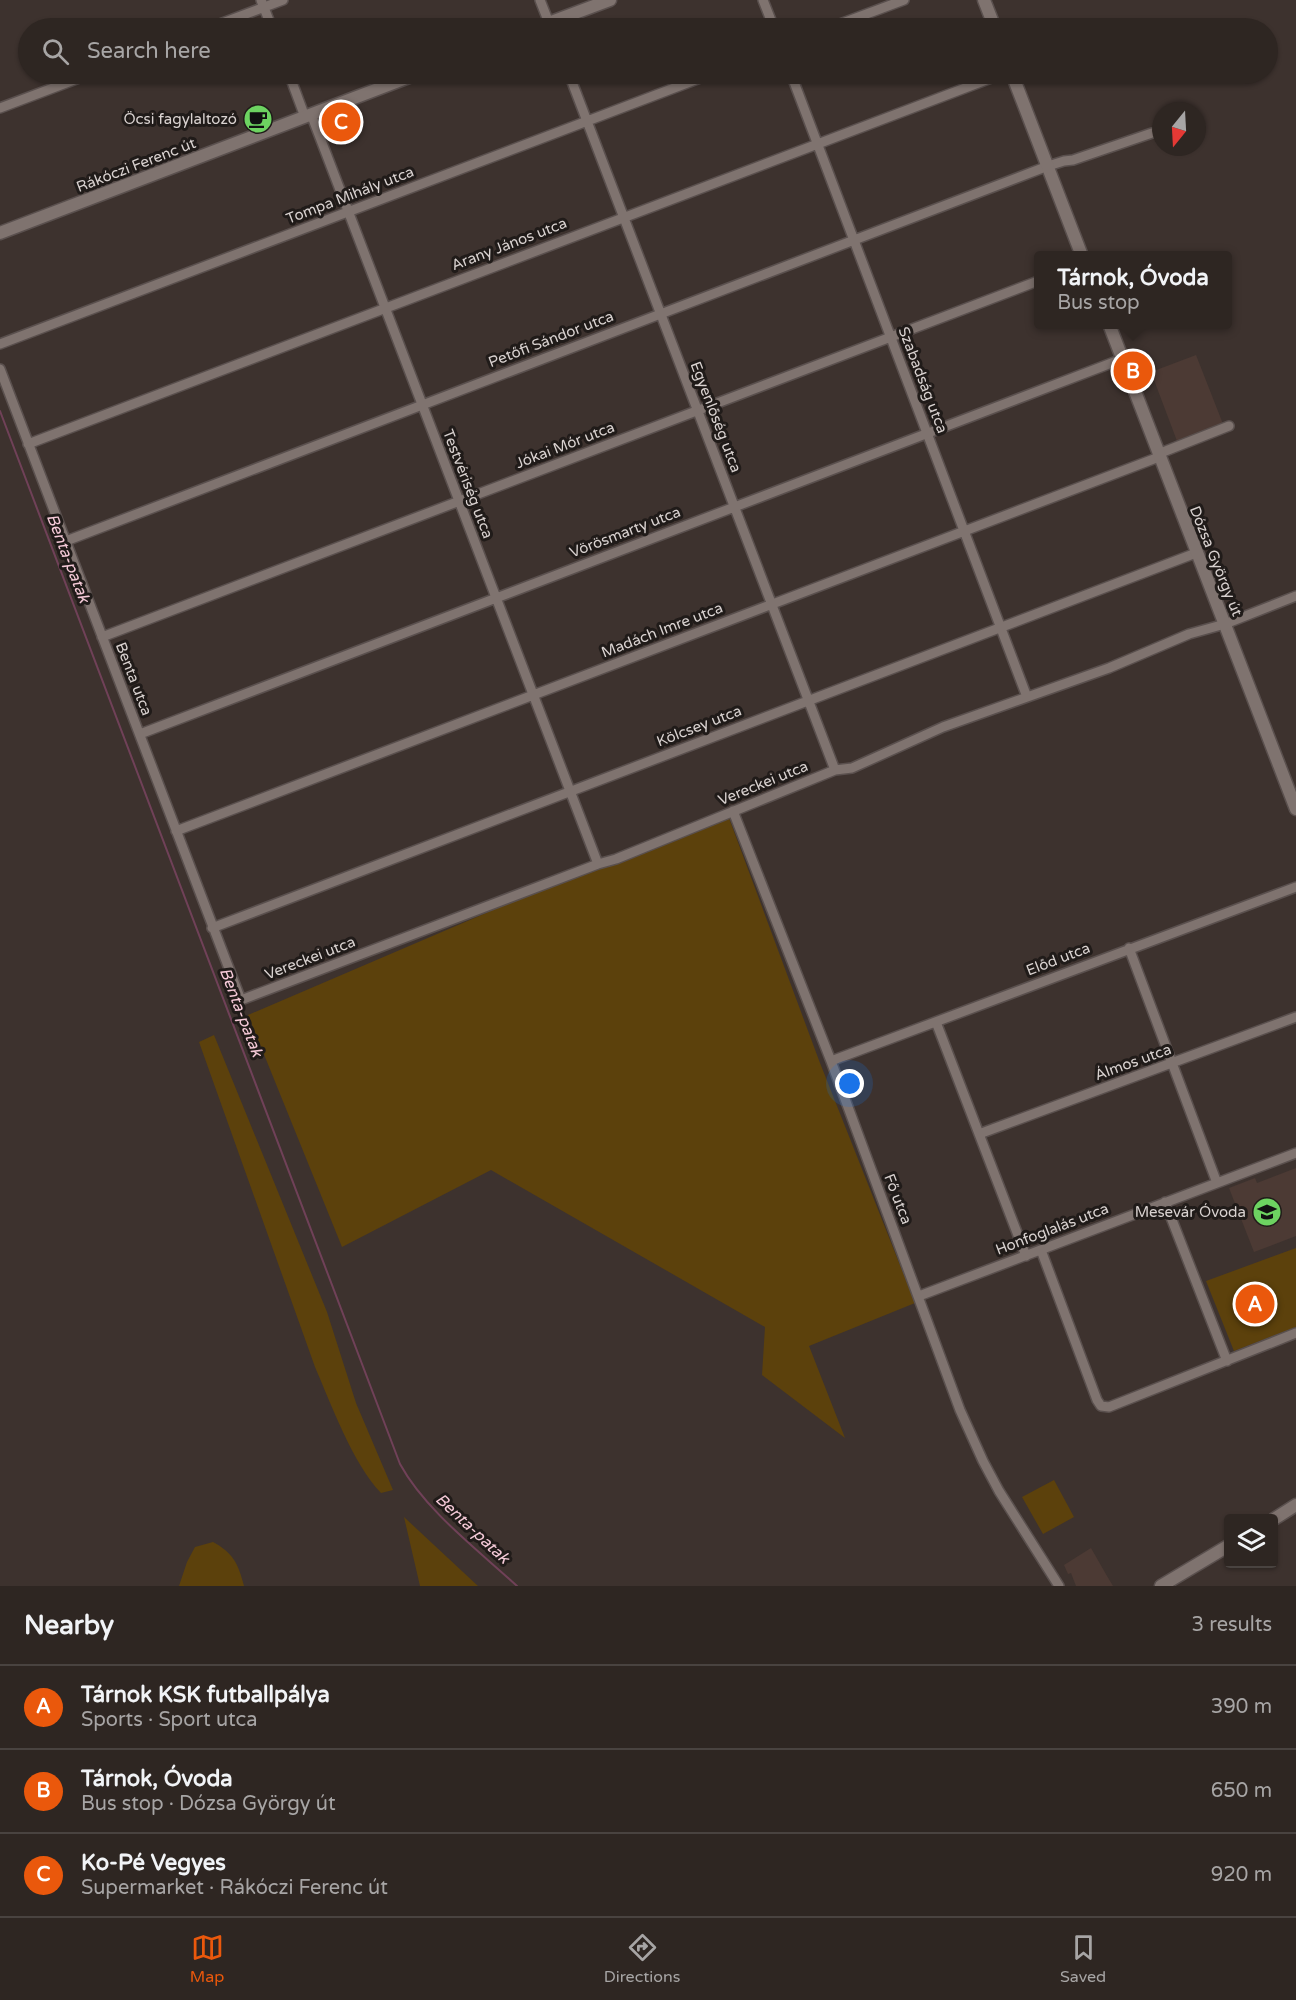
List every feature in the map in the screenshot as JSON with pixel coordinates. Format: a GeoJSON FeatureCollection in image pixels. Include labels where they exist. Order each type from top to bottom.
{"type":"FeatureCollection","features":[{"type":"Feature","properties":{"kind":"street"},"geometry":{"type":"LineString","coordinates":[[231,18],[263,4],[283,0]]}},
{"type":"Feature","properties":{"kind":"street"},"geometry":{"type":"LineString","coordinates":[[540,0],[547,18]]}},
{"type":"Feature","properties":{"kind":"street"},"geometry":{"type":"LineString","coordinates":[[568,18],[610,0]]}},
{"type":"Feature","properties":{"kind":"street"},"geometry":{"type":"LineString","coordinates":[[763,0],[770,18]]}},
{"type":"Feature","properties":{"kind":"street"},"geometry":{"type":"LineString","coordinates":[[856,18],[904,0]]}},
{"type":"Feature","properties":{"kind":"street"},"geometry":{"type":"LineString","coordinates":[[984,0],[991,18]]}},
{"type":"Feature","properties":{"kind":"street"},"geometry":{"type":"LineString","coordinates":[[0,108],[64,84]]}},
{"type":"Feature","properties":{"kind":"street","name":"Testvériség utca"},"geometry":{"type":"LineString","coordinates":[[294,84],[349,211],[598,864]]}},
{"type":"Feature","properties":{"kind":"street","name":"Rákóczi Ferenc út"},"geometry":{"type":"LineString","coordinates":[[0,233],[390,84]]}},
{"type":"Feature","properties":{"kind":"street","name":"Egyenlőség utca"},"geometry":{"type":"LineString","coordinates":[[573,84],[835,770]]}},
{"type":"Feature","properties":{"kind":"street","name":"Tompa Mihály utca"},"geometry":{"type":"LineString","coordinates":[[0,344],[685,84]]}},
{"type":"Feature","properties":{"kind":"street","name":"Szabadság utca"},"geometry":{"type":"LineString","coordinates":[[795,84],[1028,697]]}},
{"type":"Feature","properties":{"kind":"street","name":"Arany János utca"},"geometry":{"type":"LineString","coordinates":[[28,444],[975,84]]}},
{"type":"Feature","properties":{"kind":"street"},"geometry":{"type":"LineString","coordinates":[[1016,84],[1080,251]]}},
{"type":"Feature","properties":{"kind":"street","name":"Petőfi Sándor utca"},"geometry":{"type":"LineString","coordinates":[[66,541],[1048,166],[1064,160],[1073,160],[1152,133]]}},
{"type":"Feature","properties":{"kind":"street","name":"Jókai Mór utca"},"geometry":{"type":"LineString","coordinates":[[102,638],[1034,283]]}},
{"type":"Feature","properties":{"kind":"street","name":"Dózsa György út"},"geometry":{"type":"LineString","coordinates":[[1111,329],[1296,809]]}},
{"type":"Feature","properties":{"kind":"street","name":"Vörösmarty utca"},"geometry":{"type":"LineString","coordinates":[[140,734],[1122,359]]}},
{"type":"Feature","properties":{"kind":"street","name":"Benta utca"},"geometry":{"type":"LineString","coordinates":[[0,369],[241,1000]]}},
{"type":"Feature","properties":{"kind":"street","name":"Madách Imre utca"},"geometry":{"type":"LineString","coordinates":[[176,831],[1159,455],[1229,426]]}},
{"type":"Feature","properties":{"kind":"street","name":"Kölcsey utca"},"geometry":{"type":"LineString","coordinates":[[212,928],[1197,553]]}},
{"type":"Feature","properties":{"kind":"street","name":"Vereckei utca"},"geometry":{"type":"LineString","coordinates":[[241,1000],[616,859],[835,770],[860,765],[933,731],[1296,596]]}},
{"type":"Feature","properties":{"kind":"street","name":"Fő utca"},"geometry":{"type":"LineString","coordinates":[[733,811],[831,1061],[960,1410],[982,1461],[1005,1502],[1059,1586]]}},
{"type":"Feature","properties":{"kind":"street","name":"Előd utca"},"geometry":{"type":"LineString","coordinates":[[831,1061],[1296,887]]}},
{"type":"Feature","properties":{"kind":"street"},"geometry":{"type":"LineString","coordinates":[[1129,948],[1217,1182]]}},
{"type":"Feature","properties":{"kind":"street","name":"Álmos utca"},"geometry":{"type":"LineString","coordinates":[[979,1134],[1296,1017]]}},
{"type":"Feature","properties":{"kind":"street"},"geometry":{"type":"LineString","coordinates":[[936,1022],[1026,1256]]}},
{"type":"Feature","properties":{"kind":"street","name":"Honfoglalás utca"},"geometry":{"type":"LineString","coordinates":[[919,1296],[1296,1153]]}},
{"type":"Feature","properties":{"kind":"street"},"geometry":{"type":"LineString","coordinates":[[1165,1202],[1227,1360]]}},
{"type":"Feature","properties":{"kind":"street"},"geometry":{"type":"LineString","coordinates":[[1041,1250],[1096,1400],[1101,1406],[1109,1407],[1296,1334]]}},
{"type":"Feature","properties":{"kind":"street"},"geometry":{"type":"LineString","coordinates":[[1278,1516],[1296,1505]]}},
{"type":"Feature","properties":{"kind":"street"},"geometry":{"type":"LineString","coordinates":[[1161,1586],[1224,1548]]}},
{"type":"Feature","properties":{"kind":"shaded area"},"geometry":{"type":"Polygon","coordinates":[[[1196,355],[1223,424],[1177,441],[1151,372],[1196,355]]]}},
{"type":"Feature","properties":{"kind":"shaded area"},"geometry":{"type":"Polygon","coordinates":[[[726,810],[820,1063],[915,1303],[809,1346],[845,1438],[762,1375],[765,1327],[491,1170],[342,1247],[248,1015],[726,810]]]}},
{"type":"Feature","properties":{"kind":"shaded area"},"geometry":{"type":"Polygon","coordinates":[[[214,1035],[327,1312],[356,1403],[393,1490],[381,1493],[361,1466],[315,1367],[199,1042],[214,1035]]]}},
{"type":"Feature","properties":{"kind":"shaded area","name":"Mesevár Óvoda"},"geometry":{"type":"Polygon","coordinates":[[[1296,1168],[1296,1236],[1254,1252],[1229,1188],[1255,1178],[1257,1183],[1296,1168]]]}},
{"type":"Feature","properties":{"kind":"shaded area"},"geometry":{"type":"Polygon","coordinates":[[[1296,1248],[1296,1327],[1234,1351],[1206,1281],[1296,1248]]]}},
{"type":"Feature","properties":{"kind":"shaded area"},"geometry":{"type":"Polygon","coordinates":[[[1054,1480],[1074,1517],[1043,1534],[1022,1497],[1054,1480]]]}},
{"type":"Feature","properties":{"kind":"shaded area"},"geometry":{"type":"Polygon","coordinates":[[[404,1517],[478,1586],[420,1586],[404,1517]]]}},
{"type":"Feature","properties":{"kind":"shaded area"},"geometry":{"type":"Polygon","coordinates":[[[213,1542],[234,1560],[244,1586],[179,1586],[195,1547],[213,1542]]]}},
{"type":"Feature","properties":{"kind":"shaded area"},"geometry":{"type":"Polygon","coordinates":[[[1091,1548],[1113,1586],[1076,1586],[1071,1573],[1068,1574],[1064,1565],[1091,1548]]]}},
{"type":"Feature","properties":{"kind":"waterway","name":"Benta-patak"},"geometry":{"type":"LineString","coordinates":[[0,411],[400,1464],[423,1497],[438,1513],[517,1586]]}},
{"type":"Feature","properties":{"kind":"place","name":"Öcsi fagylaltozó"},"geometry":{"type":"Point","coordinates":[258,119]}},
{"type":"Feature","properties":{"kind":"place","name":"Ko-Pé Vegyes"},"geometry":{"type":"Point","coordinates":[341,122]}},
{"type":"Feature","properties":{"kind":"place","name":"Tárnok, Óvoda"},"geometry":{"type":"Point","coordinates":[1133,371]}},
{"type":"Feature","properties":{"kind":"place","name":"Mesevár Óvoda"},"geometry":{"type":"Point","coordinates":[1267,1212]}},
{"type":"Feature","properties":{"kind":"place","name":"Tárnok KSK futballpálya"},"geometry":{"type":"Point","coordinates":[1255,1304]}}]}
